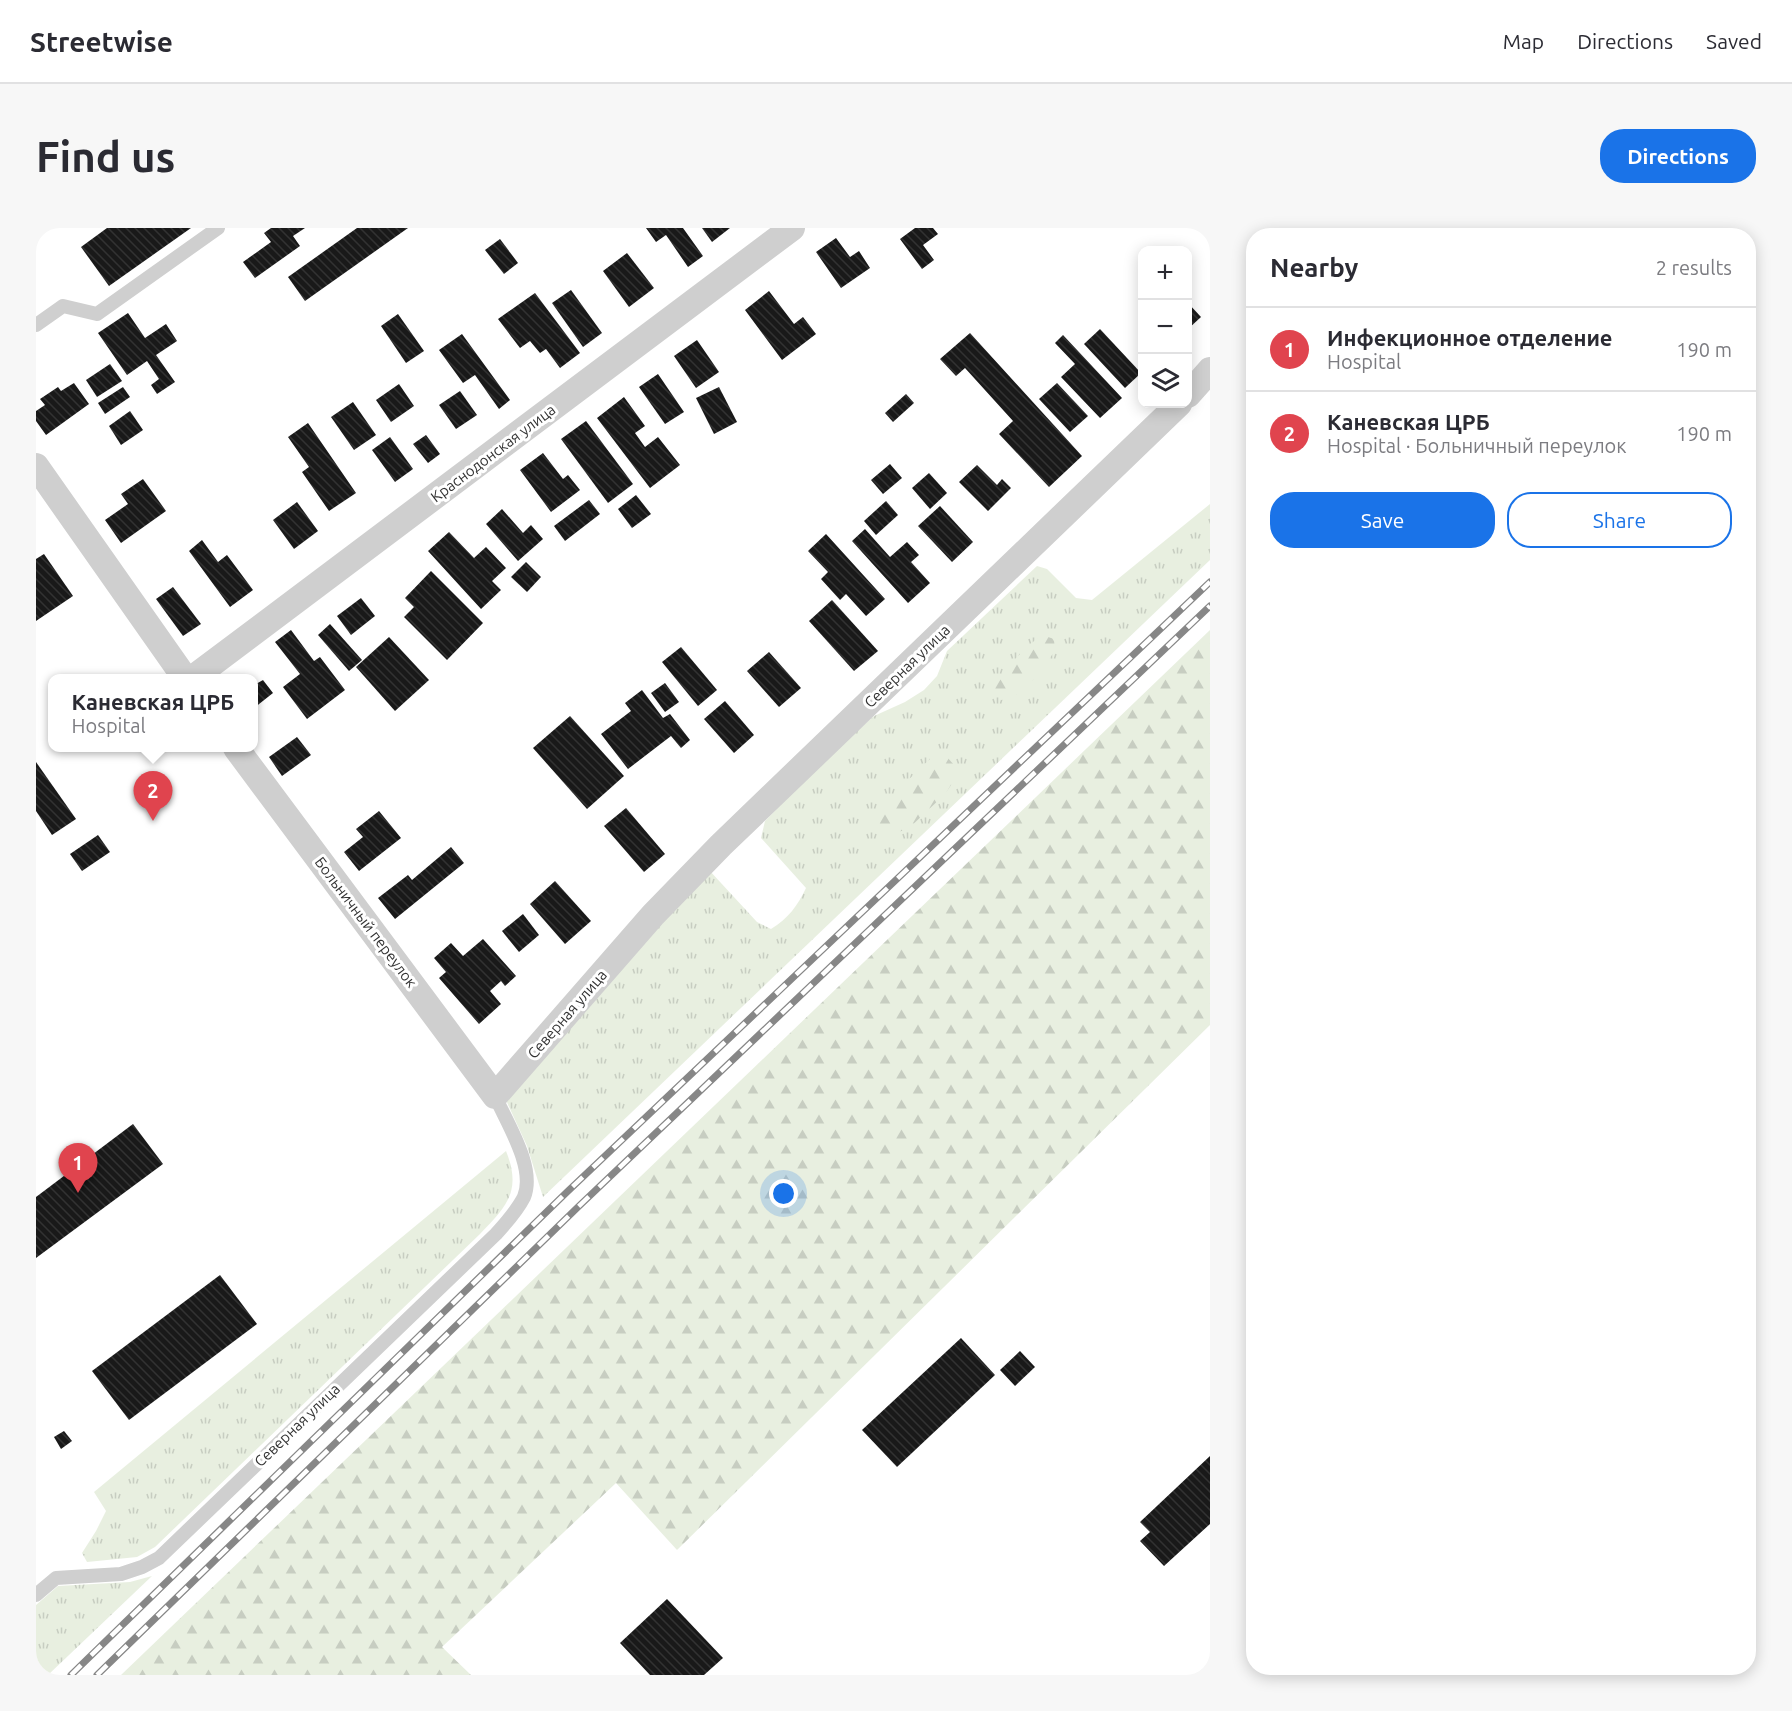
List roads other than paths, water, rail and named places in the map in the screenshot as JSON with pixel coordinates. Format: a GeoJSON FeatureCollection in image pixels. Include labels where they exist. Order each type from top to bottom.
{"type":"FeatureCollection","features":[{"type":"Feature","properties":{"kind":"street","name":"Краснодонская улица"},"geometry":{"type":"LineString","coordinates":[[198,674],[792,228]]}},
{"type":"Feature","properties":{"kind":"street"},"geometry":{"type":"LineString","coordinates":[[1192,390],[1210,370]]}},
{"type":"Feature","properties":{"kind":"street","name":"Северная улица"},"geometry":{"type":"LineString","coordinates":[[495,1096],[653,915],[721,845],[1175,408]]}},
{"type":"Feature","properties":{"kind":"street"},"geometry":{"type":"LineString","coordinates":[[36,466],[182,674]]}},
{"type":"Feature","properties":{"kind":"street","name":"Больничный переулок"},"geometry":{"type":"LineString","coordinates":[[240,752],[495,1096]]}},
{"type":"Feature","properties":{"kind":"lane"},"geometry":{"type":"LineString","coordinates":[[36,325],[63,306],[97,314],[218,228]]}},
{"type":"Feature","properties":{"kind":"lane","name":"Северная улица"},"geometry":{"type":"LineString","coordinates":[[36,1595],[56,1578],[121,1574],[159,1558],[502,1228],[524,1196],[528,1181],[525,1162],[495,1096]]}},
{"type":"Feature","properties":{"kind":"railway"},"geometry":{"type":"LineString","coordinates":[[71,1675],[567,1192],[1210,582]]}},
{"type":"Feature","properties":{"kind":"railway"},"geometry":{"type":"LineString","coordinates":[[97,1675],[578,1207],[1210,606]]}},
{"type":"Feature","properties":{"kind":"place","name":"Каневская ЦРБ"},"geometry":{"type":"Point","coordinates":[153,821]}},
{"type":"Feature","properties":{"kind":"place","name":"Инфекционное отделение"},"geometry":{"type":"Point","coordinates":[78,1193]}}]}
